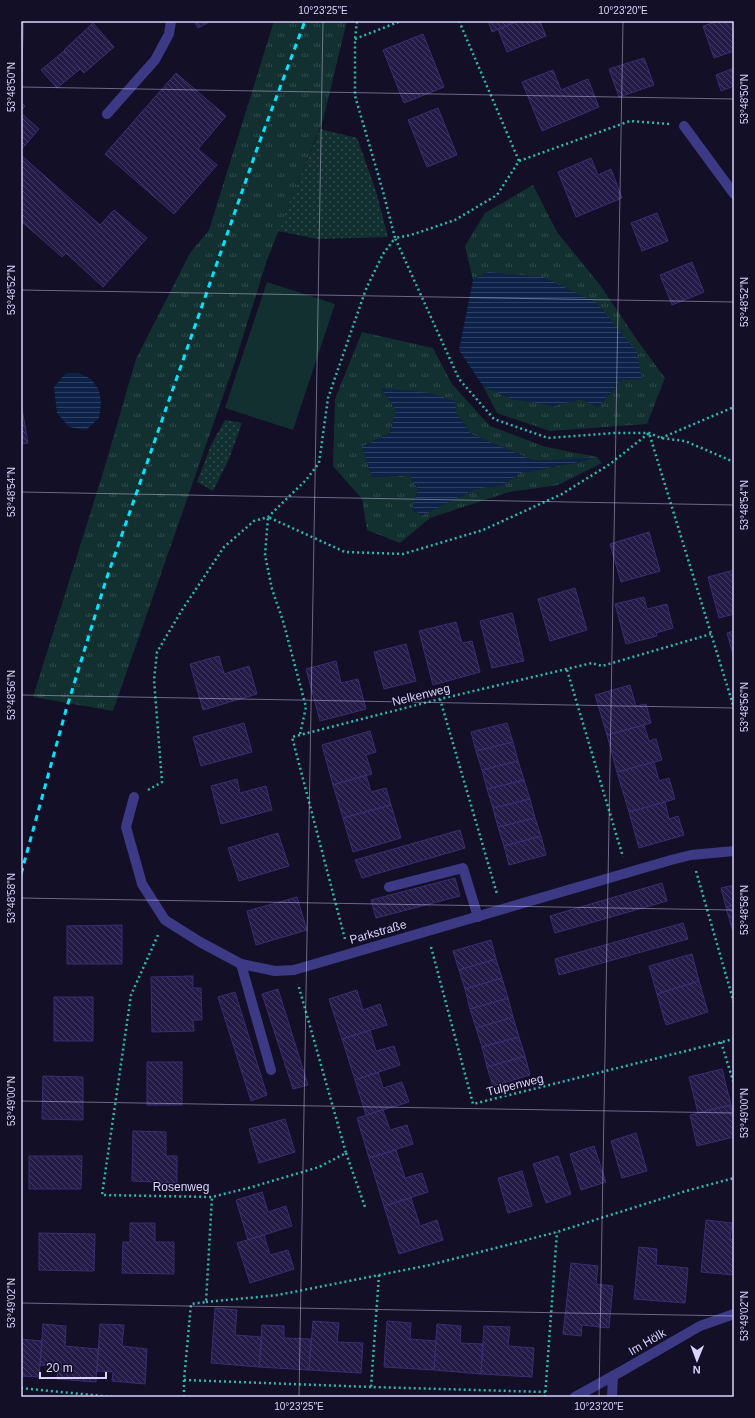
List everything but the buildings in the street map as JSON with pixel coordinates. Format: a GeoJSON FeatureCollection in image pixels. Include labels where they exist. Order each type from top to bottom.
{"type":"FeatureCollection","features":[{"type":"Feature","properties":{"kind":"street"},"geometry":{"type":"LineString","coordinates":[[107,114],[155,60],[169,34],[171,21]]}},
{"type":"Feature","properties":{"kind":"street"},"geometry":{"type":"LineString","coordinates":[[684,126],[734,194]]}},
{"type":"Feature","properties":{"kind":"street","name":"Parkstraße"},"geometry":{"type":"LineString","coordinates":[[134,797],[126,827],[142,884],[165,920],[200,942],[242,964],[275,971],[294,970],[691,855],[734,851]]}},
{"type":"Feature","properties":{"kind":"street"},"geometry":{"type":"LineString","coordinates":[[390,887],[463,868],[478,917]]}},
{"type":"Feature","properties":{"kind":"street"},"geometry":{"type":"LineString","coordinates":[[242,964],[271,1070]]}},
{"type":"Feature","properties":{"kind":"street","name":"Im Hölk"},"geometry":{"type":"LineString","coordinates":[[575,1397],[700,1326],[734,1314]]}},
{"type":"Feature","properties":{"kind":"street"},"geometry":{"type":"LineString","coordinates":[[612,1397],[613,1376]]}},
{"type":"Feature","properties":{"kind":"path"},"geometry":{"type":"LineString","coordinates":[[357,21],[355,39],[355,96],[395,238],[459,379],[494,419],[548,438],[614,433],[649,433],[661,438],[685,442],[734,462]]}},
{"type":"Feature","properties":{"kind":"path"},"geometry":{"type":"LineString","coordinates":[[355,39],[401,21]]}},
{"type":"Feature","properties":{"kind":"path"},"geometry":{"type":"LineString","coordinates":[[459,21],[519,161]]}},
{"type":"Feature","properties":{"kind":"path"},"geometry":{"type":"LineString","coordinates":[[134,797],[162,782],[154,680],[157,652],[182,610],[224,547],[254,521],[268,517],[306,480],[319,463],[328,398],[366,289],[383,254],[395,238],[455,220],[497,195],[519,161],[630,121],[684,126]]}},
{"type":"Feature","properties":{"kind":"path"},"geometry":{"type":"LineString","coordinates":[[661,438],[734,407]]}},
{"type":"Feature","properties":{"kind":"path"},"geometry":{"type":"LineString","coordinates":[[268,517],[345,552],[403,554],[483,530],[562,494],[610,464],[649,433]]}},
{"type":"Feature","properties":{"kind":"path"},"geometry":{"type":"LineString","coordinates":[[649,433],[734,708]]}},
{"type":"Feature","properties":{"kind":"path"},"geometry":{"type":"LineString","coordinates":[[268,517],[265,555],[272,589],[283,621],[306,708],[300,734],[292,737],[349,954]]}},
{"type":"Feature","properties":{"kind":"path","name":"Nelkenweg"},"geometry":{"type":"LineString","coordinates":[[300,734],[592,663],[602,666],[711,634]]}},
{"type":"Feature","properties":{"kind":"path"},"geometry":{"type":"LineString","coordinates":[[567,670],[628,873]]}},
{"type":"Feature","properties":{"kind":"path"},"geometry":{"type":"LineString","coordinates":[[440,699],[502,910]]}},
{"type":"Feature","properties":{"kind":"path"},"geometry":{"type":"LineString","coordinates":[[691,855],[734,1004]]}},
{"type":"Feature","properties":{"kind":"path","name":"Rosenweg"},"geometry":{"type":"LineString","coordinates":[[165,920],[131,995],[102,1195],[212,1197],[319,1167],[346,1153]]}},
{"type":"Feature","properties":{"kind":"path","name":"Tulpenweg"},"geometry":{"type":"LineString","coordinates":[[427,932],[473,1104],[734,1039]]}},
{"type":"Feature","properties":{"kind":"path"},"geometry":{"type":"LineString","coordinates":[[294,970],[346,1153],[365,1207]]}},
{"type":"Feature","properties":{"kind":"path"},"geometry":{"type":"LineString","coordinates":[[721,1042],[734,1084]]}},
{"type":"Feature","properties":{"kind":"path"},"geometry":{"type":"LineString","coordinates":[[184,1397],[184,1380],[191,1304],[278,1295],[430,1265],[557,1232],[686,1191],[734,1178]]}},
{"type":"Feature","properties":{"kind":"path"},"geometry":{"type":"LineString","coordinates":[[206,1302],[212,1197]]}},
{"type":"Feature","properties":{"kind":"path"},"geometry":{"type":"LineString","coordinates":[[545,1397],[557,1232]]}},
{"type":"Feature","properties":{"kind":"path"},"geometry":{"type":"LineString","coordinates":[[371,1387],[379,1275]]}},
{"type":"Feature","properties":{"kind":"path"},"geometry":{"type":"LineString","coordinates":[[184,1380],[546,1392]]}},
{"type":"Feature","properties":{"kind":"path"},"geometry":{"type":"LineString","coordinates":[[21,1388],[112,1397]]}},
{"type":"Feature","properties":{"kind":"green space"},"geometry":{"type":"Polygon","coordinates":[[[274,21],[347,21],[323,120],[267,260],[236,359],[113,711],[33,697],[105,466],[136,359],[190,253],[209,230],[274,21]]]}},
{"type":"Feature","properties":{"kind":"green space"},"geometry":{"type":"Polygon","coordinates":[[[320,129],[357,138],[376,191],[388,237],[318,239],[278,231],[320,129]]]}},
{"type":"Feature","properties":{"kind":"green space"},"geometry":{"type":"Polygon","coordinates":[[[533,185],[557,232],[600,285],[665,378],[647,424],[550,431],[497,413],[483,386],[512,399],[554,406],[581,399],[598,407],[622,380],[488,272],[473,280],[465,246],[485,213],[533,185]]]}},
{"type":"Feature","properties":{"kind":"green space"},"geometry":{"type":"Polygon","coordinates":[[[267,282],[335,304],[293,430],[225,408],[267,282]]]}},
{"type":"Feature","properties":{"kind":"green space"},"geometry":{"type":"Polygon","coordinates":[[[362,332],[433,348],[452,384],[490,426],[546,447],[597,457],[602,463],[558,485],[509,492],[430,518],[400,543],[367,530],[362,499],[333,466],[335,399],[362,332]],[[381,388],[396,410],[390,433],[362,447],[372,477],[409,475],[418,489],[412,510],[422,515],[475,489],[503,485],[520,473],[594,458],[535,461],[471,434],[457,414],[381,388]]]}},
{"type":"Feature","properties":{"kind":"green space"},"geometry":{"type":"Polygon","coordinates":[[[225,420],[242,423],[229,459],[213,491],[197,482],[211,445],[225,420]]]}},
{"type":"Feature","properties":{"kind":"water"},"geometry":{"type":"Polygon","coordinates":[[[488,272],[543,277],[597,303],[637,352],[642,379],[622,380],[598,407],[581,399],[554,406],[512,399],[483,386],[459,350],[473,280],[488,272]]]}},
{"type":"Feature","properties":{"kind":"water"},"geometry":{"type":"Polygon","coordinates":[[[66,373],[79,373],[91,379],[99,390],[101,403],[99,418],[86,430],[69,427],[57,413],[54,387],[66,373]]]}},
{"type":"Feature","properties":{"kind":"water"},"geometry":{"type":"Polygon","coordinates":[[[381,388],[430,393],[455,401],[457,414],[471,434],[535,461],[597,457],[520,473],[503,485],[475,489],[423,515],[412,510],[418,489],[409,475],[372,477],[362,447],[390,433],[396,410],[381,388]]]}},
{"type":"Feature","properties":{"kind":"railway"},"geometry":{"type":"LineString","coordinates":[[21,874],[66,710],[106,580],[258,146],[305,21]]}}]}
